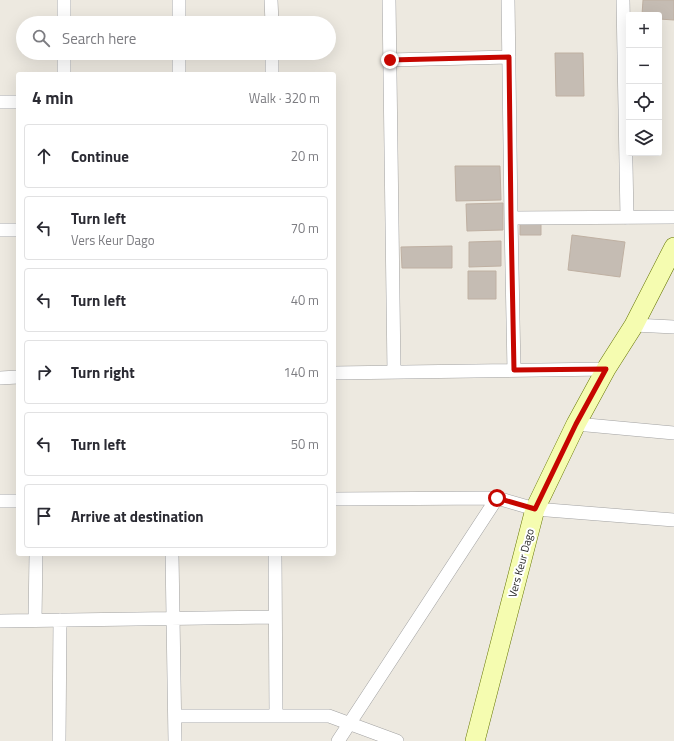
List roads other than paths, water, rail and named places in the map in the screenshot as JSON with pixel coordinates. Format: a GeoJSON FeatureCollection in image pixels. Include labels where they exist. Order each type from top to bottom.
{"type":"FeatureCollection","features":[{"type":"Feature","properties":{"kind":"street"},"geometry":{"type":"LineString","coordinates":[[64,0],[64,16]]}},
{"type":"Feature","properties":{"kind":"street"},"geometry":{"type":"LineString","coordinates":[[179,0],[179,16]]}},
{"type":"Feature","properties":{"kind":"street"},"geometry":{"type":"LineString","coordinates":[[272,0],[272,16]]}},
{"type":"Feature","properties":{"kind":"street"},"geometry":{"type":"LineString","coordinates":[[390,0],[394,372]]}},
{"type":"Feature","properties":{"kind":"street"},"geometry":{"type":"LineString","coordinates":[[508,0],[514,370]]}},
{"type":"Feature","properties":{"kind":"street"},"geometry":{"type":"LineString","coordinates":[[623,0],[627,218]]}},
{"type":"Feature","properties":{"kind":"street"},"geometry":{"type":"LineString","coordinates":[[390,60],[509,57]]}},
{"type":"Feature","properties":{"kind":"street"},"geometry":{"type":"LineString","coordinates":[[64,60],[64,72]]}},
{"type":"Feature","properties":{"kind":"street"},"geometry":{"type":"LineString","coordinates":[[179,60],[179,72]]}},
{"type":"Feature","properties":{"kind":"street"},"geometry":{"type":"LineString","coordinates":[[272,60],[272,72]]}},
{"type":"Feature","properties":{"kind":"street"},"geometry":{"type":"LineString","coordinates":[[0,102],[16,102]]}},
{"type":"Feature","properties":{"kind":"street"},"geometry":{"type":"LineString","coordinates":[[511,218],[674,217]]}},
{"type":"Feature","properties":{"kind":"street"},"geometry":{"type":"LineString","coordinates":[[0,230],[16,230]]}},
{"type":"Feature","properties":{"kind":"street","name":"Vers Keur Dago"},"geometry":{"type":"LineString","coordinates":[[475,741],[535,509],[576,424],[606,369],[634,325],[674,247]]}},
{"type":"Feature","properties":{"kind":"street"},"geometry":{"type":"LineString","coordinates":[[634,325],[674,327]]}},
{"type":"Feature","properties":{"kind":"street"},"geometry":{"type":"LineString","coordinates":[[336,373],[606,369]]}},
{"type":"Feature","properties":{"kind":"street"},"geometry":{"type":"LineString","coordinates":[[0,378],[16,377]]}},
{"type":"Feature","properties":{"kind":"street"},"geometry":{"type":"LineString","coordinates":[[576,424],[674,433]]}},
{"type":"Feature","properties":{"kind":"street"},"geometry":{"type":"LineString","coordinates":[[338,741],[497,498]]}},
{"type":"Feature","properties":{"kind":"street"},"geometry":{"type":"LineString","coordinates":[[336,499],[497,498],[535,509],[674,520]]}},
{"type":"Feature","properties":{"kind":"street"},"geometry":{"type":"LineString","coordinates":[[0,501],[16,501]]}},
{"type":"Feature","properties":{"kind":"street"},"geometry":{"type":"LineString","coordinates":[[35,620],[36,556]]}},
{"type":"Feature","properties":{"kind":"street"},"geometry":{"type":"LineString","coordinates":[[172,556],[175,741]]}},
{"type":"Feature","properties":{"kind":"street"},"geometry":{"type":"LineString","coordinates":[[275,556],[276,716]]}},
{"type":"Feature","properties":{"kind":"street"},"geometry":{"type":"LineString","coordinates":[[0,621],[275,617]]}},
{"type":"Feature","properties":{"kind":"street"},"geometry":{"type":"LineString","coordinates":[[60,620],[60,741]]}},
{"type":"Feature","properties":{"kind":"street"},"geometry":{"type":"LineString","coordinates":[[175,716],[329,716],[397,741]]}}]}
